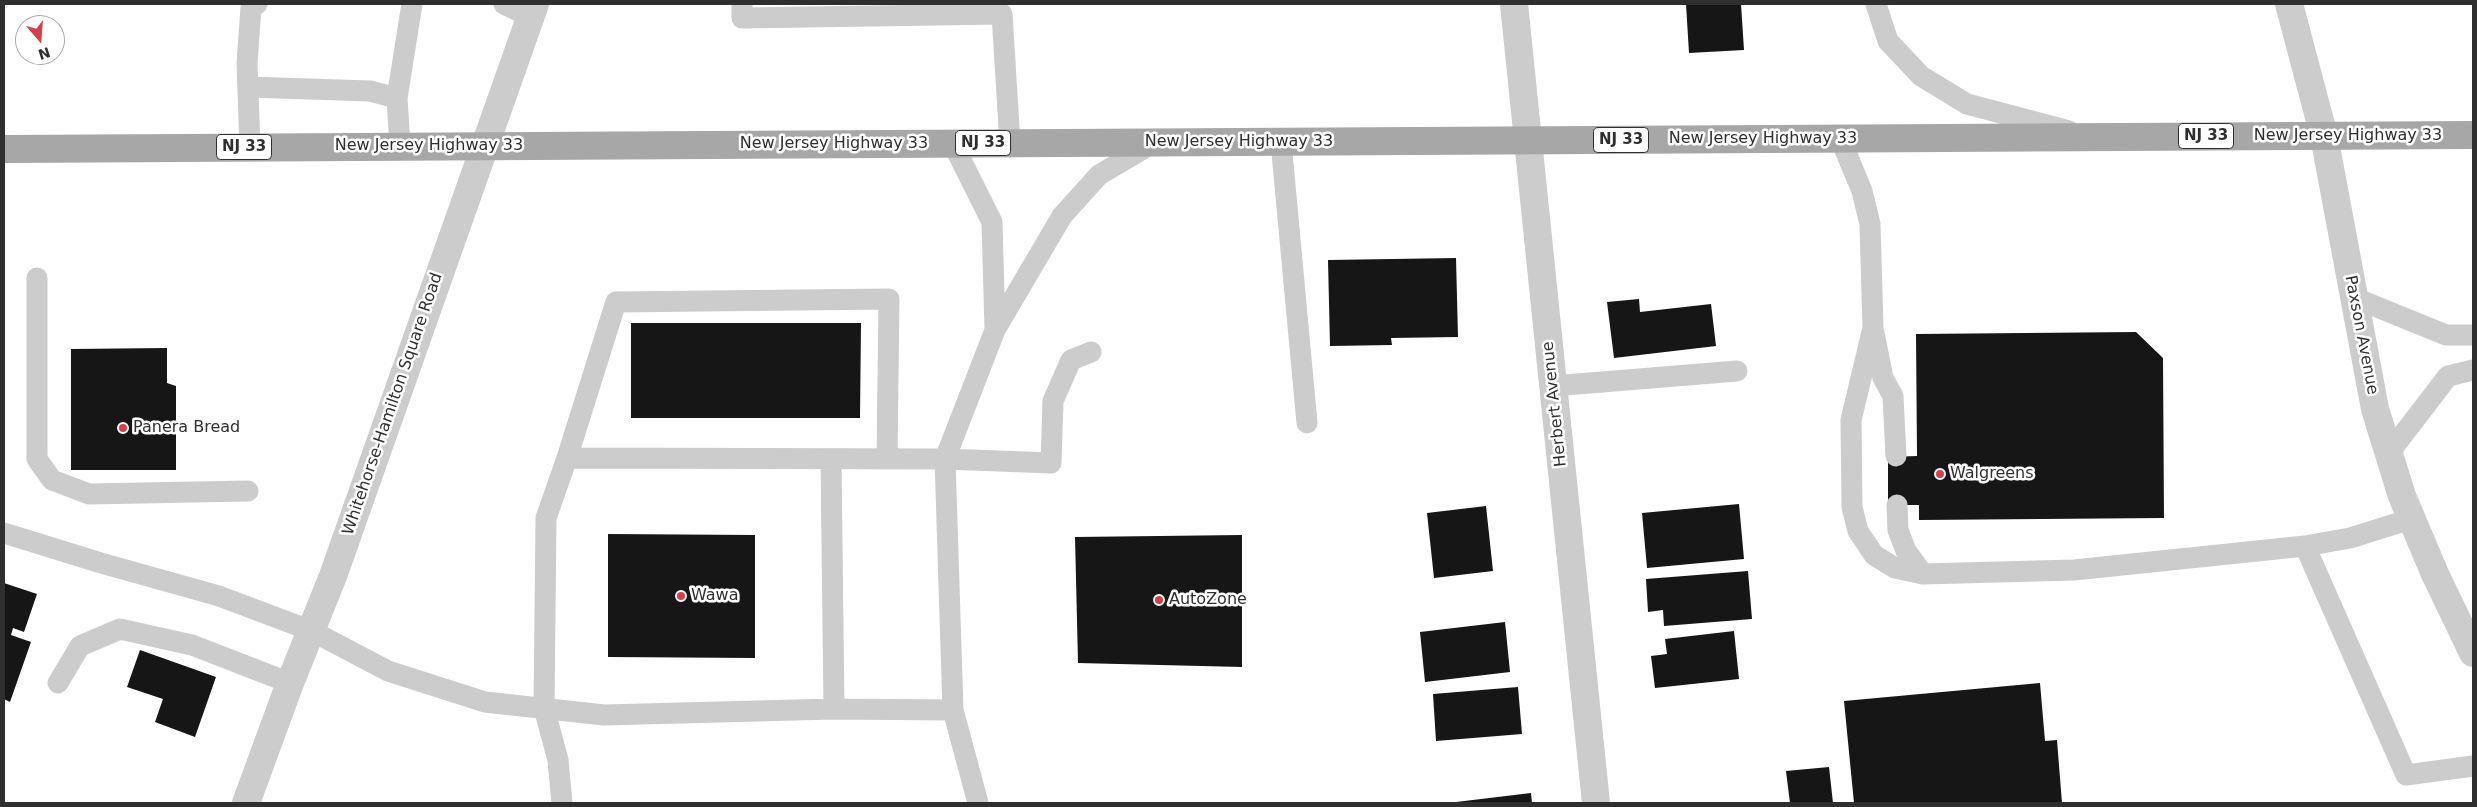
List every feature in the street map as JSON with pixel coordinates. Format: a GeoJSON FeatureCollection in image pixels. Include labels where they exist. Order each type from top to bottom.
{"type":"FeatureCollection","features":[{"type":"Feature","properties":{"kind":"main road","name":"New Jersey Highway 33"},"geometry":{"type":"LineString","coordinates":[[4,149],[2473,135]]}},
{"type":"Feature","properties":{"kind":"street","name":"Herbert Avenue"},"geometry":{"type":"LineString","coordinates":[[1514,4],[1596,803]]}},
{"type":"Feature","properties":{"kind":"street","name":"Paxson Avenue"},"geometry":{"type":"LineString","coordinates":[[2289,4],[2324,136],[2375,410],[2411,518],[2435,574],[2473,653]]}},
{"type":"Feature","properties":{"kind":"street","name":"Whitehorse-Hamilton Square Road"},"geometry":{"type":"LineString","coordinates":[[246,803],[290,683],[312,631],[533,10]]}},
{"type":"Feature","properties":{"kind":"lane"},"geometry":{"type":"LineString","coordinates":[[250,147],[247,63],[251,8],[257,4]]}},
{"type":"Feature","properties":{"kind":"lane"},"geometry":{"type":"LineString","coordinates":[[400,146],[397,98],[412,4]]}},
{"type":"Feature","properties":{"kind":"lane"},"geometry":{"type":"LineString","coordinates":[[504,4],[533,10]]}},
{"type":"Feature","properties":{"kind":"lane"},"geometry":{"type":"LineString","coordinates":[[742,4],[742,18],[1002,9],[1010,143]]}},
{"type":"Feature","properties":{"kind":"lane"},"geometry":{"type":"LineString","coordinates":[[1876,4],[1888,41],[1921,76],[1967,104],[2088,137]]}},
{"type":"Feature","properties":{"kind":"lane"},"geometry":{"type":"LineString","coordinates":[[248,87],[370,91],[397,98]]}},
{"type":"Feature","properties":{"kind":"lane"},"geometry":{"type":"LineString","coordinates":[[1840,138],[1862,191],[1870,224],[1873,328],[1883,378],[1894,396],[1896,456]]}},
{"type":"Feature","properties":{"kind":"lane"},"geometry":{"type":"LineString","coordinates":[[1281,142],[1307,423]]}},
{"type":"Feature","properties":{"kind":"lane"},"geometry":{"type":"LineString","coordinates":[[978,803],[953,710],[945,459],[995,330],[1062,216],[1099,175],[1153,143]]}},
{"type":"Feature","properties":{"kind":"lane"},"geometry":{"type":"LineString","coordinates":[[953,144],[992,222],[995,330]]}},
{"type":"Feature","properties":{"kind":"lane"},"geometry":{"type":"LineString","coordinates":[[37,278],[37,459],[52,480],[89,494],[248,491]]}},
{"type":"Feature","properties":{"kind":"lane"},"geometry":{"type":"LineString","coordinates":[[2355,298],[2446,335],[2473,335]]}},
{"type":"Feature","properties":{"kind":"lane"},"geometry":{"type":"LineString","coordinates":[[562,803],[558,760],[544,708],[546,518],[616,302],[889,299],[887,459]]}},
{"type":"Feature","properties":{"kind":"lane"},"geometry":{"type":"LineString","coordinates":[[1873,328],[1851,420],[1852,507],[1858,531],[1874,555],[1895,568],[1923,574],[2074,570],[2305,546],[2350,538],[2411,518]]}},
{"type":"Feature","properties":{"kind":"lane"},"geometry":{"type":"LineString","coordinates":[[567,458],[945,459],[1051,463],[1053,401],[1071,360],[1090,352]]}},
{"type":"Feature","properties":{"kind":"lane"},"geometry":{"type":"LineString","coordinates":[[1553,386],[1737,370]]}},
{"type":"Feature","properties":{"kind":"lane"},"geometry":{"type":"LineString","coordinates":[[2389,453],[2448,376],[2473,370]]}},
{"type":"Feature","properties":{"kind":"lane"},"geometry":{"type":"LineString","coordinates":[[831,459],[834,709]]}},
{"type":"Feature","properties":{"kind":"lane"},"geometry":{"type":"LineString","coordinates":[[1897,505],[1898,530],[1903,544],[1923,574]]}},
{"type":"Feature","properties":{"kind":"lane"},"geometry":{"type":"LineString","coordinates":[[4,532],[101,564],[219,596],[312,631],[388,671],[485,702],[604,716],[834,709],[953,710]]}},
{"type":"Feature","properties":{"kind":"lane"},"geometry":{"type":"LineString","coordinates":[[2305,546],[2406,776],[2473,766]]}},
{"type":"Feature","properties":{"kind":"lane"},"geometry":{"type":"LineString","coordinates":[[58,683],[80,646],[120,629],[192,645],[290,683]]}},
{"type":"Feature","properties":{"kind":"building"},"geometry":{"type":"Polygon","coordinates":[[[1686,4],[1741,4],[1744,50],[1689,53],[1686,4]]]}},
{"type":"Feature","properties":{"kind":"building"},"geometry":{"type":"Polygon","coordinates":[[[1456,258],[1458,337],[1391,338],[1392,345],[1330,346],[1328,260],[1456,258]]]}},
{"type":"Feature","properties":{"kind":"building"},"geometry":{"type":"Polygon","coordinates":[[[1639,299],[1640,312],[1711,304],[1716,346],[1614,358],[1607,302],[1639,299]]]}},
{"type":"Feature","properties":{"kind":"building"},"geometry":{"type":"Polygon","coordinates":[[[631,323],[861,323],[860,418],[631,418],[631,323]]]}},
{"type":"Feature","properties":{"kind":"building","name":"Walgreens"},"geometry":{"type":"Polygon","coordinates":[[[2136,332],[2163,358],[2164,518],[1919,520],[1919,505],[1888,505],[1888,457],[1917,456],[1916,334],[2136,332]]]}},
{"type":"Feature","properties":{"kind":"building","name":"Panera Bread"},"geometry":{"type":"Polygon","coordinates":[[[167,348],[167,383],[176,386],[176,470],[71,470],[71,349],[167,348]]]}},
{"type":"Feature","properties":{"kind":"building"},"geometry":{"type":"Polygon","coordinates":[[[1739,504],[1744,559],[1647,568],[1642,513],[1739,504]]]}},
{"type":"Feature","properties":{"kind":"building"},"geometry":{"type":"Polygon","coordinates":[[[1486,506],[1493,571],[1434,578],[1427,513],[1486,506]]]}},
{"type":"Feature","properties":{"kind":"building","name":"Wawa"},"geometry":{"type":"Polygon","coordinates":[[[608,534],[755,535],[755,658],[608,657],[608,534]]]}},
{"type":"Feature","properties":{"kind":"building","name":"AutoZone"},"geometry":{"type":"Polygon","coordinates":[[[1242,535],[1242,667],[1078,663],[1075,537],[1242,535]]]}},
{"type":"Feature","properties":{"kind":"building"},"geometry":{"type":"Polygon","coordinates":[[[1748,571],[1752,619],[1664,626],[1663,610],[1648,612],[1646,579],[1748,571]]]}},
{"type":"Feature","properties":{"kind":"building"},"geometry":{"type":"Polygon","coordinates":[[[4,583],[37,594],[24,632],[13,628],[11,635],[31,642],[10,702],[4,699],[4,583]]]}},
{"type":"Feature","properties":{"kind":"building"},"geometry":{"type":"Polygon","coordinates":[[[1505,622],[1510,672],[1425,682],[1420,632],[1505,622]]]}},
{"type":"Feature","properties":{"kind":"building"},"geometry":{"type":"Polygon","coordinates":[[[1734,631],[1739,679],[1655,688],[1651,656],[1667,654],[1665,639],[1734,631]]]}},
{"type":"Feature","properties":{"kind":"building"},"geometry":{"type":"Polygon","coordinates":[[[140,650],[216,677],[195,737],[155,722],[163,699],[127,687],[140,650]]]}},
{"type":"Feature","properties":{"kind":"building"},"geometry":{"type":"Polygon","coordinates":[[[2040,683],[2045,741],[2057,740],[2062,803],[1854,803],[1844,701],[2040,683]]]}},
{"type":"Feature","properties":{"kind":"building"},"geometry":{"type":"Polygon","coordinates":[[[1518,687],[1522,734],[1436,741],[1433,694],[1518,687]]]}},
{"type":"Feature","properties":{"kind":"building"},"geometry":{"type":"Polygon","coordinates":[[[1829,767],[1833,803],[1790,803],[1786,771],[1829,767]]]}},
{"type":"Feature","properties":{"kind":"building"},"geometry":{"type":"Polygon","coordinates":[[[1531,793],[1532,803],[1456,803],[1456,802],[1531,793]]]}},
{"type":"Feature","properties":{"kind":"place","name":"Panera Bread"},"geometry":{"type":"Point","coordinates":[123,428]}},
{"type":"Feature","properties":{"kind":"place","name":"Walgreens"},"geometry":{"type":"Point","coordinates":[1940,474]}},
{"type":"Feature","properties":{"kind":"place","name":"Wawa"},"geometry":{"type":"Point","coordinates":[681,596]}},
{"type":"Feature","properties":{"kind":"place","name":"AutoZone"},"geometry":{"type":"Point","coordinates":[1159,600]}}]}
